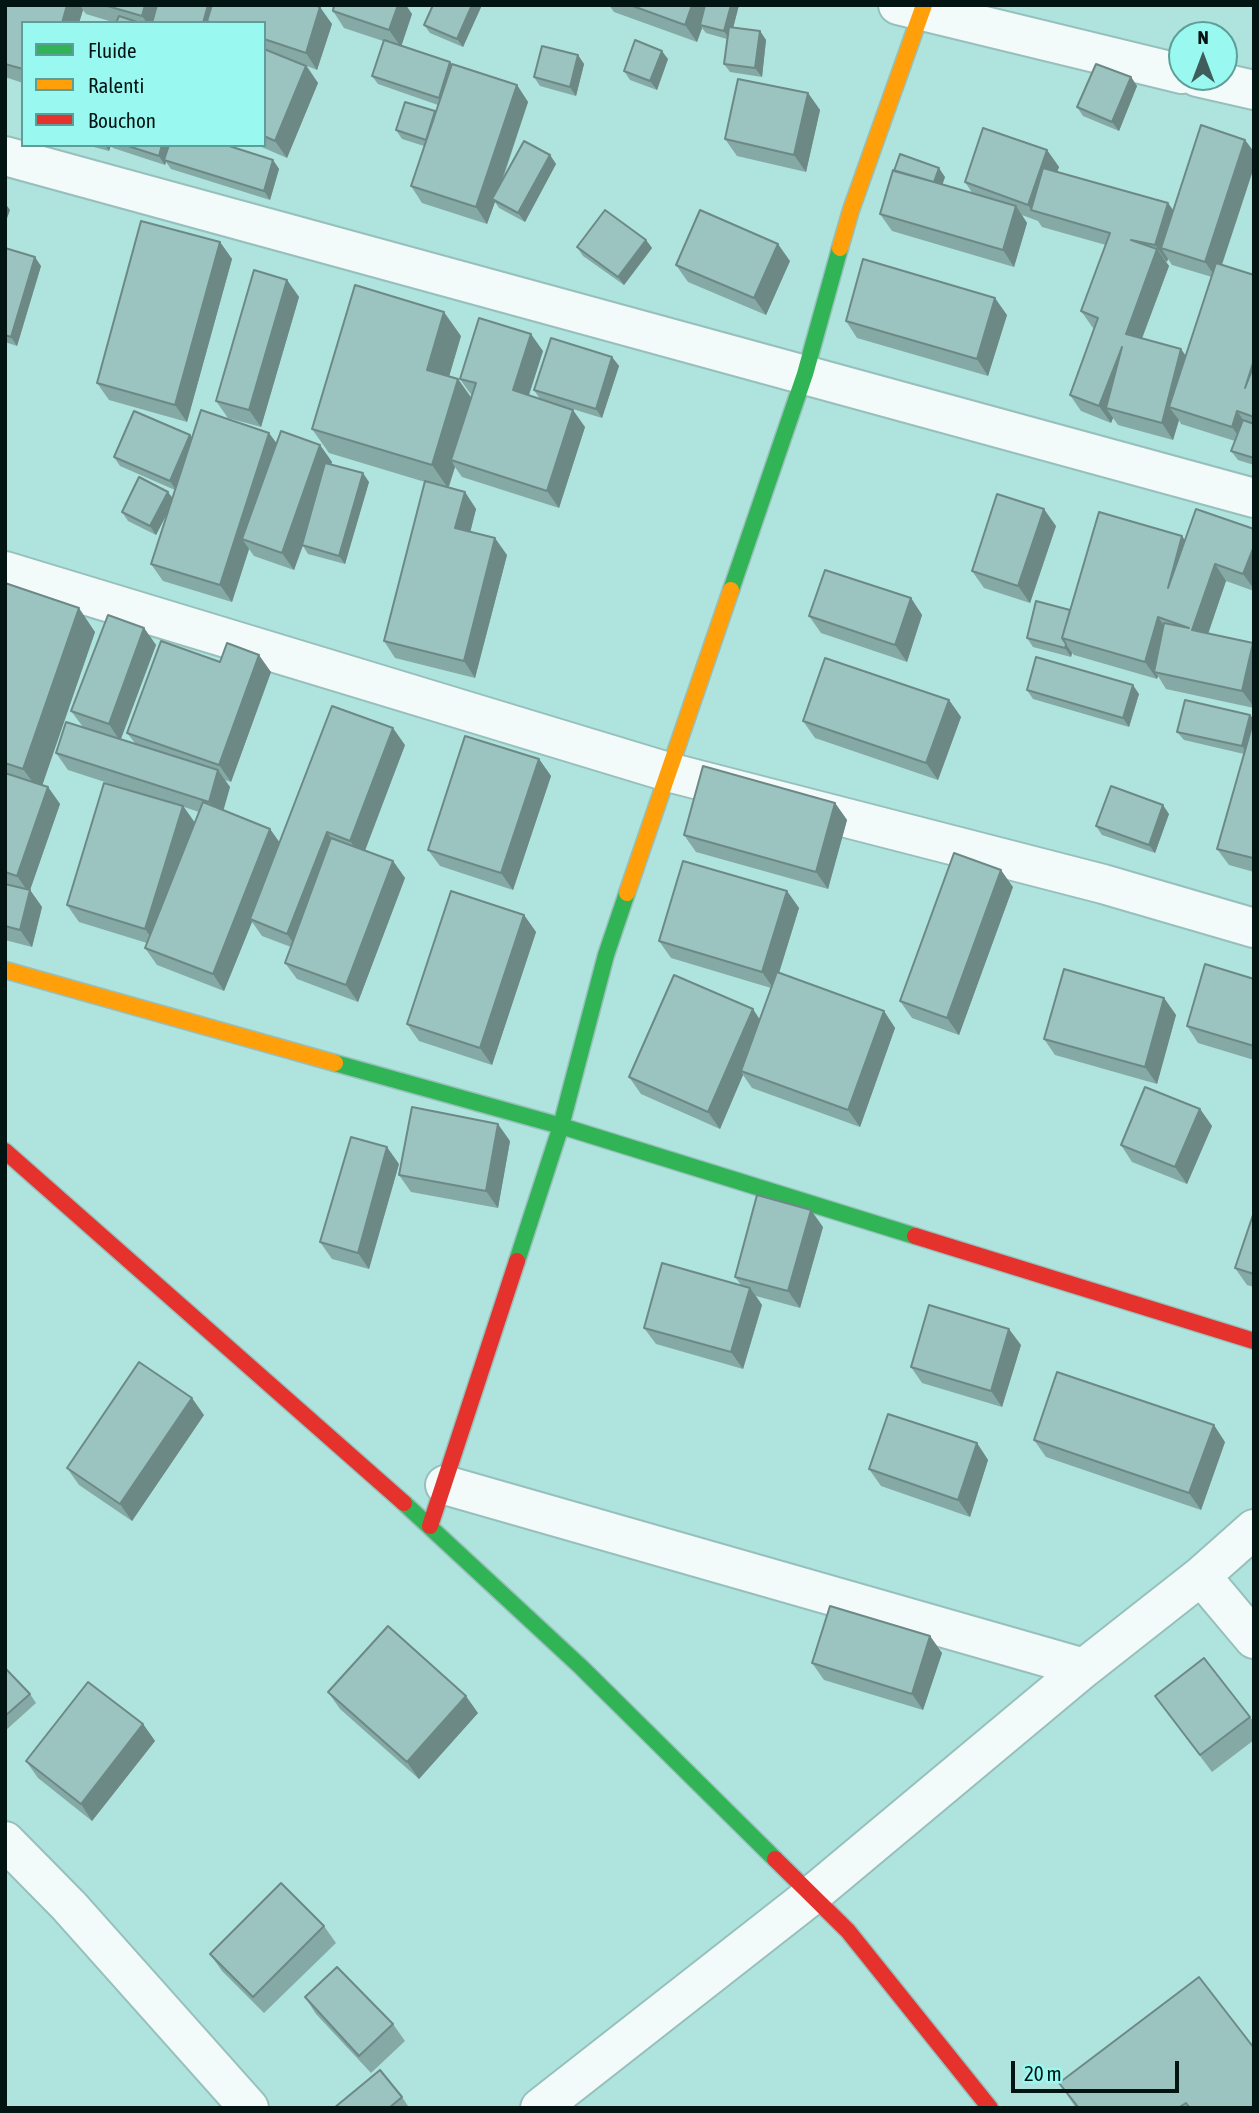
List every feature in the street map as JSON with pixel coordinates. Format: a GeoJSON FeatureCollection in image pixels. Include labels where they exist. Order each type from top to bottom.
{"type":"FeatureCollection","features":[{"type":"Feature","properties":{"kind":"street"},"geometry":{"type":"LineString","coordinates":[[430,1526],[561,1126],[606,955],[805,374],[851,210],[915,8],[1168,71]]}},
{"type":"Feature","properties":{"kind":"street"},"geometry":{"type":"LineString","coordinates":[[5,156],[1254,498]]}},
{"type":"Feature","properties":{"kind":"street"},"geometry":{"type":"LineString","coordinates":[[5,571],[668,772],[1090,881],[1254,928]]}},
{"type":"Feature","properties":{"kind":"street"},"geometry":{"type":"LineString","coordinates":[[5,970],[561,1126],[1254,1341]]}},
{"type":"Feature","properties":{"kind":"street"},"geometry":{"type":"LineString","coordinates":[[5,1151],[430,1526],[581,1667],[848,1931],[990,2108]]}},
{"type":"Feature","properties":{"kind":"street"},"geometry":{"type":"LineString","coordinates":[[445,1485],[1084,1668]]}},
{"type":"Feature","properties":{"kind":"street"},"geometry":{"type":"LineString","coordinates":[[540,2108],[812,1895],[1084,1668],[1201,1576],[1254,1529]]}},
{"type":"Feature","properties":{"kind":"street"},"geometry":{"type":"LineString","coordinates":[[1201,1576],[1254,1639]]}},
{"type":"Feature","properties":{"kind":"street"},"geometry":{"type":"LineString","coordinates":[[5,1841],[69,1906],[249,2108]]}},
{"type":"Feature","properties":{"kind":"building"},"geometry":{"type":"Polygon","coordinates":[[[5,5],[67,5],[63,21],[21,21],[21,68],[5,64],[5,5]]]}},
{"type":"Feature","properties":{"kind":"building"},"geometry":{"type":"Polygon","coordinates":[[[104,5],[145,5],[142,16],[104,5]]]}},
{"type":"Feature","properties":{"kind":"building"},"geometry":{"type":"Polygon","coordinates":[[[157,5],[208,5],[204,21],[153,21],[157,5]]]}},
{"type":"Feature","properties":{"kind":"building"},"geometry":{"type":"Polygon","coordinates":[[[212,5],[320,7],[306,53],[266,40],[266,21],[207,21],[212,5]]]}},
{"type":"Feature","properties":{"kind":"building"},"geometry":{"type":"Polygon","coordinates":[[[334,5],[398,5],[389,30],[333,11],[334,5]]]}},
{"type":"Feature","properties":{"kind":"building"},"geometry":{"type":"Polygon","coordinates":[[[433,5],[472,5],[457,39],[424,25],[433,5]]]}},
{"type":"Feature","properties":{"kind":"building"},"geometry":{"type":"Polygon","coordinates":[[[630,5],[692,5],[685,25],[630,5]]]}},
{"type":"Feature","properties":{"kind":"building"},"geometry":{"type":"Polygon","coordinates":[[[705,5],[731,5],[724,31],[700,25],[705,5]]]}},
{"type":"Feature","properties":{"kind":"building"},"geometry":{"type":"Polygon","coordinates":[[[119,16],[134,21],[117,21],[119,16]]]}},
{"type":"Feature","properties":{"kind":"building"},"geometry":{"type":"Polygon","coordinates":[[[729,27],[760,31],[755,68],[724,64],[729,27]]]}},
{"type":"Feature","properties":{"kind":"building"},"geometry":{"type":"Polygon","coordinates":[[[384,40],[450,62],[439,98],[372,76],[384,40]]]}},
{"type":"Feature","properties":{"kind":"building"},"geometry":{"type":"Polygon","coordinates":[[[635,40],[662,51],[650,81],[624,71],[635,40]]]}},
{"type":"Feature","properties":{"kind":"building"},"geometry":{"type":"Polygon","coordinates":[[[542,46],[578,55],[570,87],[534,77],[542,46]]]}},
{"type":"Feature","properties":{"kind":"building"},"geometry":{"type":"Polygon","coordinates":[[[266,50],[306,66],[275,141],[266,137],[266,50]]]}},
{"type":"Feature","properties":{"kind":"building"},"geometry":{"type":"Polygon","coordinates":[[[452,64],[517,85],[476,207],[411,186],[452,64]]]}},
{"type":"Feature","properties":{"kind":"building"},"geometry":{"type":"Polygon","coordinates":[[[1096,64],[1131,77],[1112,122],[1077,107],[1096,64]]]}},
{"type":"Feature","properties":{"kind":"building"},"geometry":{"type":"Polygon","coordinates":[[[738,79],[808,93],[794,155],[725,139],[738,79]]]}},
{"type":"Feature","properties":{"kind":"building"},"geometry":{"type":"Polygon","coordinates":[[[405,102],[435,111],[426,140],[396,130],[405,102]]]}},
{"type":"Feature","properties":{"kind":"building"},"geometry":{"type":"Polygon","coordinates":[[[1201,125],[1245,140],[1205,262],[1161,248],[1201,125]]]}},
{"type":"Feature","properties":{"kind":"building"},"geometry":{"type":"Polygon","coordinates":[[[983,128],[1047,150],[1028,205],[965,182],[983,128]]]}},
{"type":"Feature","properties":{"kind":"building"},"geometry":{"type":"Polygon","coordinates":[[[524,141],[550,155],[518,213],[492,199],[524,141]]]}},
{"type":"Feature","properties":{"kind":"building"},"geometry":{"type":"Polygon","coordinates":[[[131,147],[161,147],[159,156],[131,147]]]}},
{"type":"Feature","properties":{"kind":"building"},"geometry":{"type":"Polygon","coordinates":[[[168,147],[232,147],[273,160],[264,191],[164,160],[168,147]]]}},
{"type":"Feature","properties":{"kind":"building"},"geometry":{"type":"Polygon","coordinates":[[[900,154],[939,168],[934,182],[894,171],[900,154]]]}},
{"type":"Feature","properties":{"kind":"building"},"geometry":{"type":"Polygon","coordinates":[[[1043,168],[1168,203],[1155,245],[1131,240],[1157,249],[1126,334],[1181,349],[1162,423],[1106,408],[1122,347],[1099,406],[1070,395],[1098,318],[1081,311],[1110,233],[1031,210],[1043,168]]]}},
{"type":"Feature","properties":{"kind":"building"},"geometry":{"type":"Polygon","coordinates":[[[893,170],[1016,206],[1003,250],[880,214],[893,170]]]}},
{"type":"Feature","properties":{"kind":"building"},"geometry":{"type":"Polygon","coordinates":[[[605,210],[646,240],[618,277],[577,247],[605,210]]]}},
{"type":"Feature","properties":{"kind":"building"},"geometry":{"type":"Polygon","coordinates":[[[700,210],[778,244],[754,298],[676,265],[700,210]]]}},
{"type":"Feature","properties":{"kind":"building"},"geometry":{"type":"Polygon","coordinates":[[[141,221],[220,242],[175,405],[97,383],[141,221]]]}},
{"type":"Feature","properties":{"kind":"building"},"geometry":{"type":"Polygon","coordinates":[[[5,248],[35,257],[11,337],[5,335],[5,248]]]}},
{"type":"Feature","properties":{"kind":"building"},"geometry":{"type":"Polygon","coordinates":[[[863,259],[995,298],[977,359],[846,321],[863,259]]]}},
{"type":"Feature","properties":{"kind":"building"},"geometry":{"type":"Polygon","coordinates":[[[1216,263],[1254,275],[1254,360],[1245,388],[1254,365],[1254,417],[1237,411],[1232,427],[1169,407],[1216,263]]]}},
{"type":"Feature","properties":{"kind":"building"},"geometry":{"type":"Polygon","coordinates":[[[254,270],[287,280],[249,410],[216,401],[254,270]]]}},
{"type":"Feature","properties":{"kind":"building"},"geometry":{"type":"Polygon","coordinates":[[[355,285],[444,312],[427,370],[458,379],[432,465],[312,429],[355,285]]]}},
{"type":"Feature","properties":{"kind":"building"},"geometry":{"type":"Polygon","coordinates":[[[479,318],[531,334],[513,390],[573,410],[547,491],[451,460],[476,383],[460,379],[479,318]]]}},
{"type":"Feature","properties":{"kind":"building"},"geometry":{"type":"Polygon","coordinates":[[[551,338],[612,357],[596,409],[534,390],[551,338]]]}},
{"type":"Feature","properties":{"kind":"building"},"geometry":{"type":"Polygon","coordinates":[[[201,410],[269,433],[220,585],[151,564],[201,410]]]}},
{"type":"Feature","properties":{"kind":"building"},"geometry":{"type":"Polygon","coordinates":[[[134,411],[190,435],[170,481],[114,457],[134,411]]]}},
{"type":"Feature","properties":{"kind":"building"},"geometry":{"type":"Polygon","coordinates":[[[1243,420],[1254,424],[1254,458],[1231,451],[1243,420]]]}},
{"type":"Feature","properties":{"kind":"building"},"geometry":{"type":"Polygon","coordinates":[[[281,431],[320,445],[282,553],[242,539],[281,431]]]}},
{"type":"Feature","properties":{"kind":"building"},"geometry":{"type":"Polygon","coordinates":[[[325,463],[363,473],[339,556],[302,545],[325,463]]]}},
{"type":"Feature","properties":{"kind":"building"},"geometry":{"type":"Polygon","coordinates":[[[139,477],[168,492],[150,526],[122,512],[139,477]]]}},
{"type":"Feature","properties":{"kind":"building"},"geometry":{"type":"Polygon","coordinates":[[[425,481],[465,492],[455,528],[495,538],[464,661],[384,641],[425,481]]]}},
{"type":"Feature","properties":{"kind":"building"},"geometry":{"type":"Polygon","coordinates":[[[997,494],[1044,509],[1018,586],[972,571],[997,494]]]}},
{"type":"Feature","properties":{"kind":"building"},"geometry":{"type":"Polygon","coordinates":[[[1196,509],[1254,529],[1254,546],[1243,574],[1215,564],[1192,630],[1253,643],[1242,691],[1154,672],[1164,623],[1189,628],[1158,617],[1145,662],[1062,638],[1099,512],[1182,536],[1168,588],[1196,509]]]}},
{"type":"Feature","properties":{"kind":"building"},"geometry":{"type":"Polygon","coordinates":[[[825,570],[911,598],[895,645],[809,616],[825,570]]]}},
{"type":"Feature","properties":{"kind":"building"},"geometry":{"type":"Polygon","coordinates":[[[5,583],[79,608],[23,769],[5,763],[5,583]]]}},
{"type":"Feature","properties":{"kind":"building"},"geometry":{"type":"Polygon","coordinates":[[[1036,601],[1070,610],[1062,638],[1066,644],[1065,648],[1027,638],[1036,601]]]}},
{"type":"Feature","properties":{"kind":"building"},"geometry":{"type":"Polygon","coordinates":[[[108,615],[144,628],[109,724],[71,711],[108,615]]]}},
{"type":"Feature","properties":{"kind":"building"},"geometry":{"type":"Polygon","coordinates":[[[161,641],[220,662],[227,643],[259,655],[219,765],[127,733],[161,641]]]}},
{"type":"Feature","properties":{"kind":"building"},"geometry":{"type":"Polygon","coordinates":[[[1036,657],[1133,685],[1123,718],[1027,690],[1036,657]]]}},
{"type":"Feature","properties":{"kind":"building"},"geometry":{"type":"Polygon","coordinates":[[[825,658],[949,700],[926,763],[803,721],[825,658]]]}},
{"type":"Feature","properties":{"kind":"building"},"geometry":{"type":"Polygon","coordinates":[[[1185,700],[1250,715],[1242,746],[1177,732],[1185,700]]]}},
{"type":"Feature","properties":{"kind":"building"},"geometry":{"type":"Polygon","coordinates":[[[332,706],[393,728],[350,841],[327,832],[287,934],[250,919],[332,706]]]}},
{"type":"Feature","properties":{"kind":"building"},"geometry":{"type":"Polygon","coordinates":[[[1254,719],[1254,854],[1253,858],[1217,849],[1254,719]]]}},
{"type":"Feature","properties":{"kind":"building"},"geometry":{"type":"Polygon","coordinates":[[[66,722],[218,770],[209,802],[56,753],[66,722]]]}},
{"type":"Feature","properties":{"kind":"building"},"geometry":{"type":"Polygon","coordinates":[[[465,736],[539,759],[501,873],[428,850],[465,736]]]}},
{"type":"Feature","properties":{"kind":"building"},"geometry":{"type":"Polygon","coordinates":[[[703,766],[835,803],[816,872],[684,835],[703,766]]]}},
{"type":"Feature","properties":{"kind":"building"},"geometry":{"type":"Polygon","coordinates":[[[5,773],[48,787],[17,876],[5,872],[5,773]]]}},
{"type":"Feature","properties":{"kind":"building"},"geometry":{"type":"Polygon","coordinates":[[[104,783],[183,806],[145,929],[67,905],[104,783]]]}},
{"type":"Feature","properties":{"kind":"building"},"geometry":{"type":"Polygon","coordinates":[[[1111,786],[1163,805],[1149,845],[1096,826],[1111,786]]]}},
{"type":"Feature","properties":{"kind":"building"},"geometry":{"type":"Polygon","coordinates":[[[203,802],[270,829],[213,974],[145,948],[203,802]]]}},
{"type":"Feature","properties":{"kind":"building"},"geometry":{"type":"Polygon","coordinates":[[[331,838],[393,861],[346,985],[285,963],[331,838]]]}},
{"type":"Feature","properties":{"kind":"building"},"geometry":{"type":"Polygon","coordinates":[[[954,853],[1001,870],[947,1018],[900,1001],[954,853]]]}},
{"type":"Feature","properties":{"kind":"building"},"geometry":{"type":"Polygon","coordinates":[[[683,861],[787,891],[762,972],[659,941],[683,861]]]}},
{"type":"Feature","properties":{"kind":"building"},"geometry":{"type":"Polygon","coordinates":[[[5,884],[30,890],[20,930],[5,926],[5,884]]]}},
{"type":"Feature","properties":{"kind":"building"},"geometry":{"type":"Polygon","coordinates":[[[451,891],[524,915],[480,1048],[407,1024],[451,891]]]}},
{"type":"Feature","properties":{"kind":"building"},"geometry":{"type":"Polygon","coordinates":[[[1205,964],[1254,979],[1254,1046],[1187,1026],[1205,964]]]}},
{"type":"Feature","properties":{"kind":"building"},"geometry":{"type":"Polygon","coordinates":[[[1064,969],[1164,998],[1145,1067],[1044,1039],[1064,969]]]}},
{"type":"Feature","properties":{"kind":"building"},"geometry":{"type":"Polygon","coordinates":[[[777,972],[884,1011],[848,1110],[741,1071],[777,972]]]}},
{"type":"Feature","properties":{"kind":"building"},"geometry":{"type":"Polygon","coordinates":[[[674,975],[753,1009],[708,1112],[629,1077],[674,975]]]}},
{"type":"Feature","properties":{"kind":"building"},"geometry":{"type":"Polygon","coordinates":[[[1145,1087],[1200,1109],[1175,1167],[1121,1145],[1145,1087]]]}},
{"type":"Feature","properties":{"kind":"building"},"geometry":{"type":"Polygon","coordinates":[[[412,1107],[498,1124],[486,1191],[399,1175],[412,1107]]]}},
{"type":"Feature","properties":{"kind":"building"},"geometry":{"type":"Polygon","coordinates":[[[351,1137],[387,1147],[358,1253],[320,1242],[351,1137]]]}},
{"type":"Feature","properties":{"kind":"building"},"geometry":{"type":"Polygon","coordinates":[[[757,1195],[811,1210],[788,1291],[735,1277],[757,1195]]]}},
{"type":"Feature","properties":{"kind":"building"},"geometry":{"type":"Polygon","coordinates":[[[1254,1212],[1254,1274],[1235,1268],[1254,1212]]]}},
{"type":"Feature","properties":{"kind":"building"},"geometry":{"type":"Polygon","coordinates":[[[662,1263],[750,1288],[731,1352],[644,1328],[662,1263]]]}},
{"type":"Feature","properties":{"kind":"building"},"geometry":{"type":"Polygon","coordinates":[[[929,1305],[1009,1329],[991,1391],[911,1367],[929,1305]]]}},
{"type":"Feature","properties":{"kind":"building"},"geometry":{"type":"Polygon","coordinates":[[[139,1362],[192,1398],[120,1504],[67,1468],[139,1362]]]}},
{"type":"Feature","properties":{"kind":"building"},"geometry":{"type":"Polygon","coordinates":[[[1057,1372],[1214,1425],[1189,1493],[1034,1440],[1057,1372]]]}},
{"type":"Feature","properties":{"kind":"building"},"geometry":{"type":"Polygon","coordinates":[[[888,1414],[977,1443],[958,1500],[869,1469],[888,1414]]]}},
{"type":"Feature","properties":{"kind":"building"},"geometry":{"type":"Polygon","coordinates":[[[830,1606],[930,1636],[912,1694],[812,1663],[830,1606]]]}},
{"type":"Feature","properties":{"kind":"building"},"geometry":{"type":"Polygon","coordinates":[[[388,1626],[466,1696],[407,1762],[328,1692],[388,1626]]]}},
{"type":"Feature","properties":{"kind":"building"},"geometry":{"type":"Polygon","coordinates":[[[1204,1658],[1250,1717],[1200,1755],[1155,1696],[1204,1658]]]}},
{"type":"Feature","properties":{"kind":"building"},"geometry":{"type":"Polygon","coordinates":[[[5,1668],[30,1694],[5,1716],[5,1668]]]}},
{"type":"Feature","properties":{"kind":"building"},"geometry":{"type":"Polygon","coordinates":[[[88,1682],[143,1724],[81,1804],[26,1761],[88,1682]]]}},
{"type":"Feature","properties":{"kind":"building"},"geometry":{"type":"Polygon","coordinates":[[[281,1883],[324,1926],[253,1997],[210,1954],[281,1883]]]}},
{"type":"Feature","properties":{"kind":"building"},"geometry":{"type":"Polygon","coordinates":[[[337,1967],[393,2024],[359,2056],[305,1997],[337,1967]]]}},
{"type":"Feature","properties":{"kind":"building"},"geometry":{"type":"Polygon","coordinates":[[[1199,1977],[1254,2048],[1254,2108],[1190,2108],[1186,2103],[1178,2108],[1079,2108],[1059,2083],[1199,1977]]]}},
{"type":"Feature","properties":{"kind":"building"},"geometry":{"type":"Polygon","coordinates":[[[380,2070],[402,2097],[389,2108],[334,2108],[380,2070]]]}},
{"type":"Feature","properties":{"kind":"traffic: fast"},"geometry":{"type":"LineString","coordinates":[[731,590],[805,374],[840,248]]}},
{"type":"Feature","properties":{"kind":"traffic: fast"},"geometry":{"type":"LineString","coordinates":[[517,1261],[561,1126],[606,955],[627,893]]}},
{"type":"Feature","properties":{"kind":"traffic: fast"},"geometry":{"type":"LineString","coordinates":[[335,1063],[561,1126],[915,1236]]}},
{"type":"Feature","properties":{"kind":"traffic: fast"},"geometry":{"type":"LineString","coordinates":[[404,1503],[581,1667],[775,1859]]}},
{"type":"Feature","properties":{"kind":"traffic: slow"},"geometry":{"type":"LineString","coordinates":[[840,248],[924,5]]}},
{"type":"Feature","properties":{"kind":"traffic: slow"},"geometry":{"type":"LineString","coordinates":[[627,893],[731,590]]}},
{"type":"Feature","properties":{"kind":"traffic: slow"},"geometry":{"type":"LineString","coordinates":[[5,970],[335,1063]]}},
{"type":"Feature","properties":{"kind":"traffic: jam"},"geometry":{"type":"LineString","coordinates":[[5,1151],[404,1503]]}},
{"type":"Feature","properties":{"kind":"traffic: jam"},"geometry":{"type":"LineString","coordinates":[[915,1236],[1254,1341]]}},
{"type":"Feature","properties":{"kind":"traffic: jam"},"geometry":{"type":"LineString","coordinates":[[430,1526],[517,1261]]}},
{"type":"Feature","properties":{"kind":"traffic: jam"},"geometry":{"type":"LineString","coordinates":[[775,1859],[848,1931],[990,2108]]}}]}
